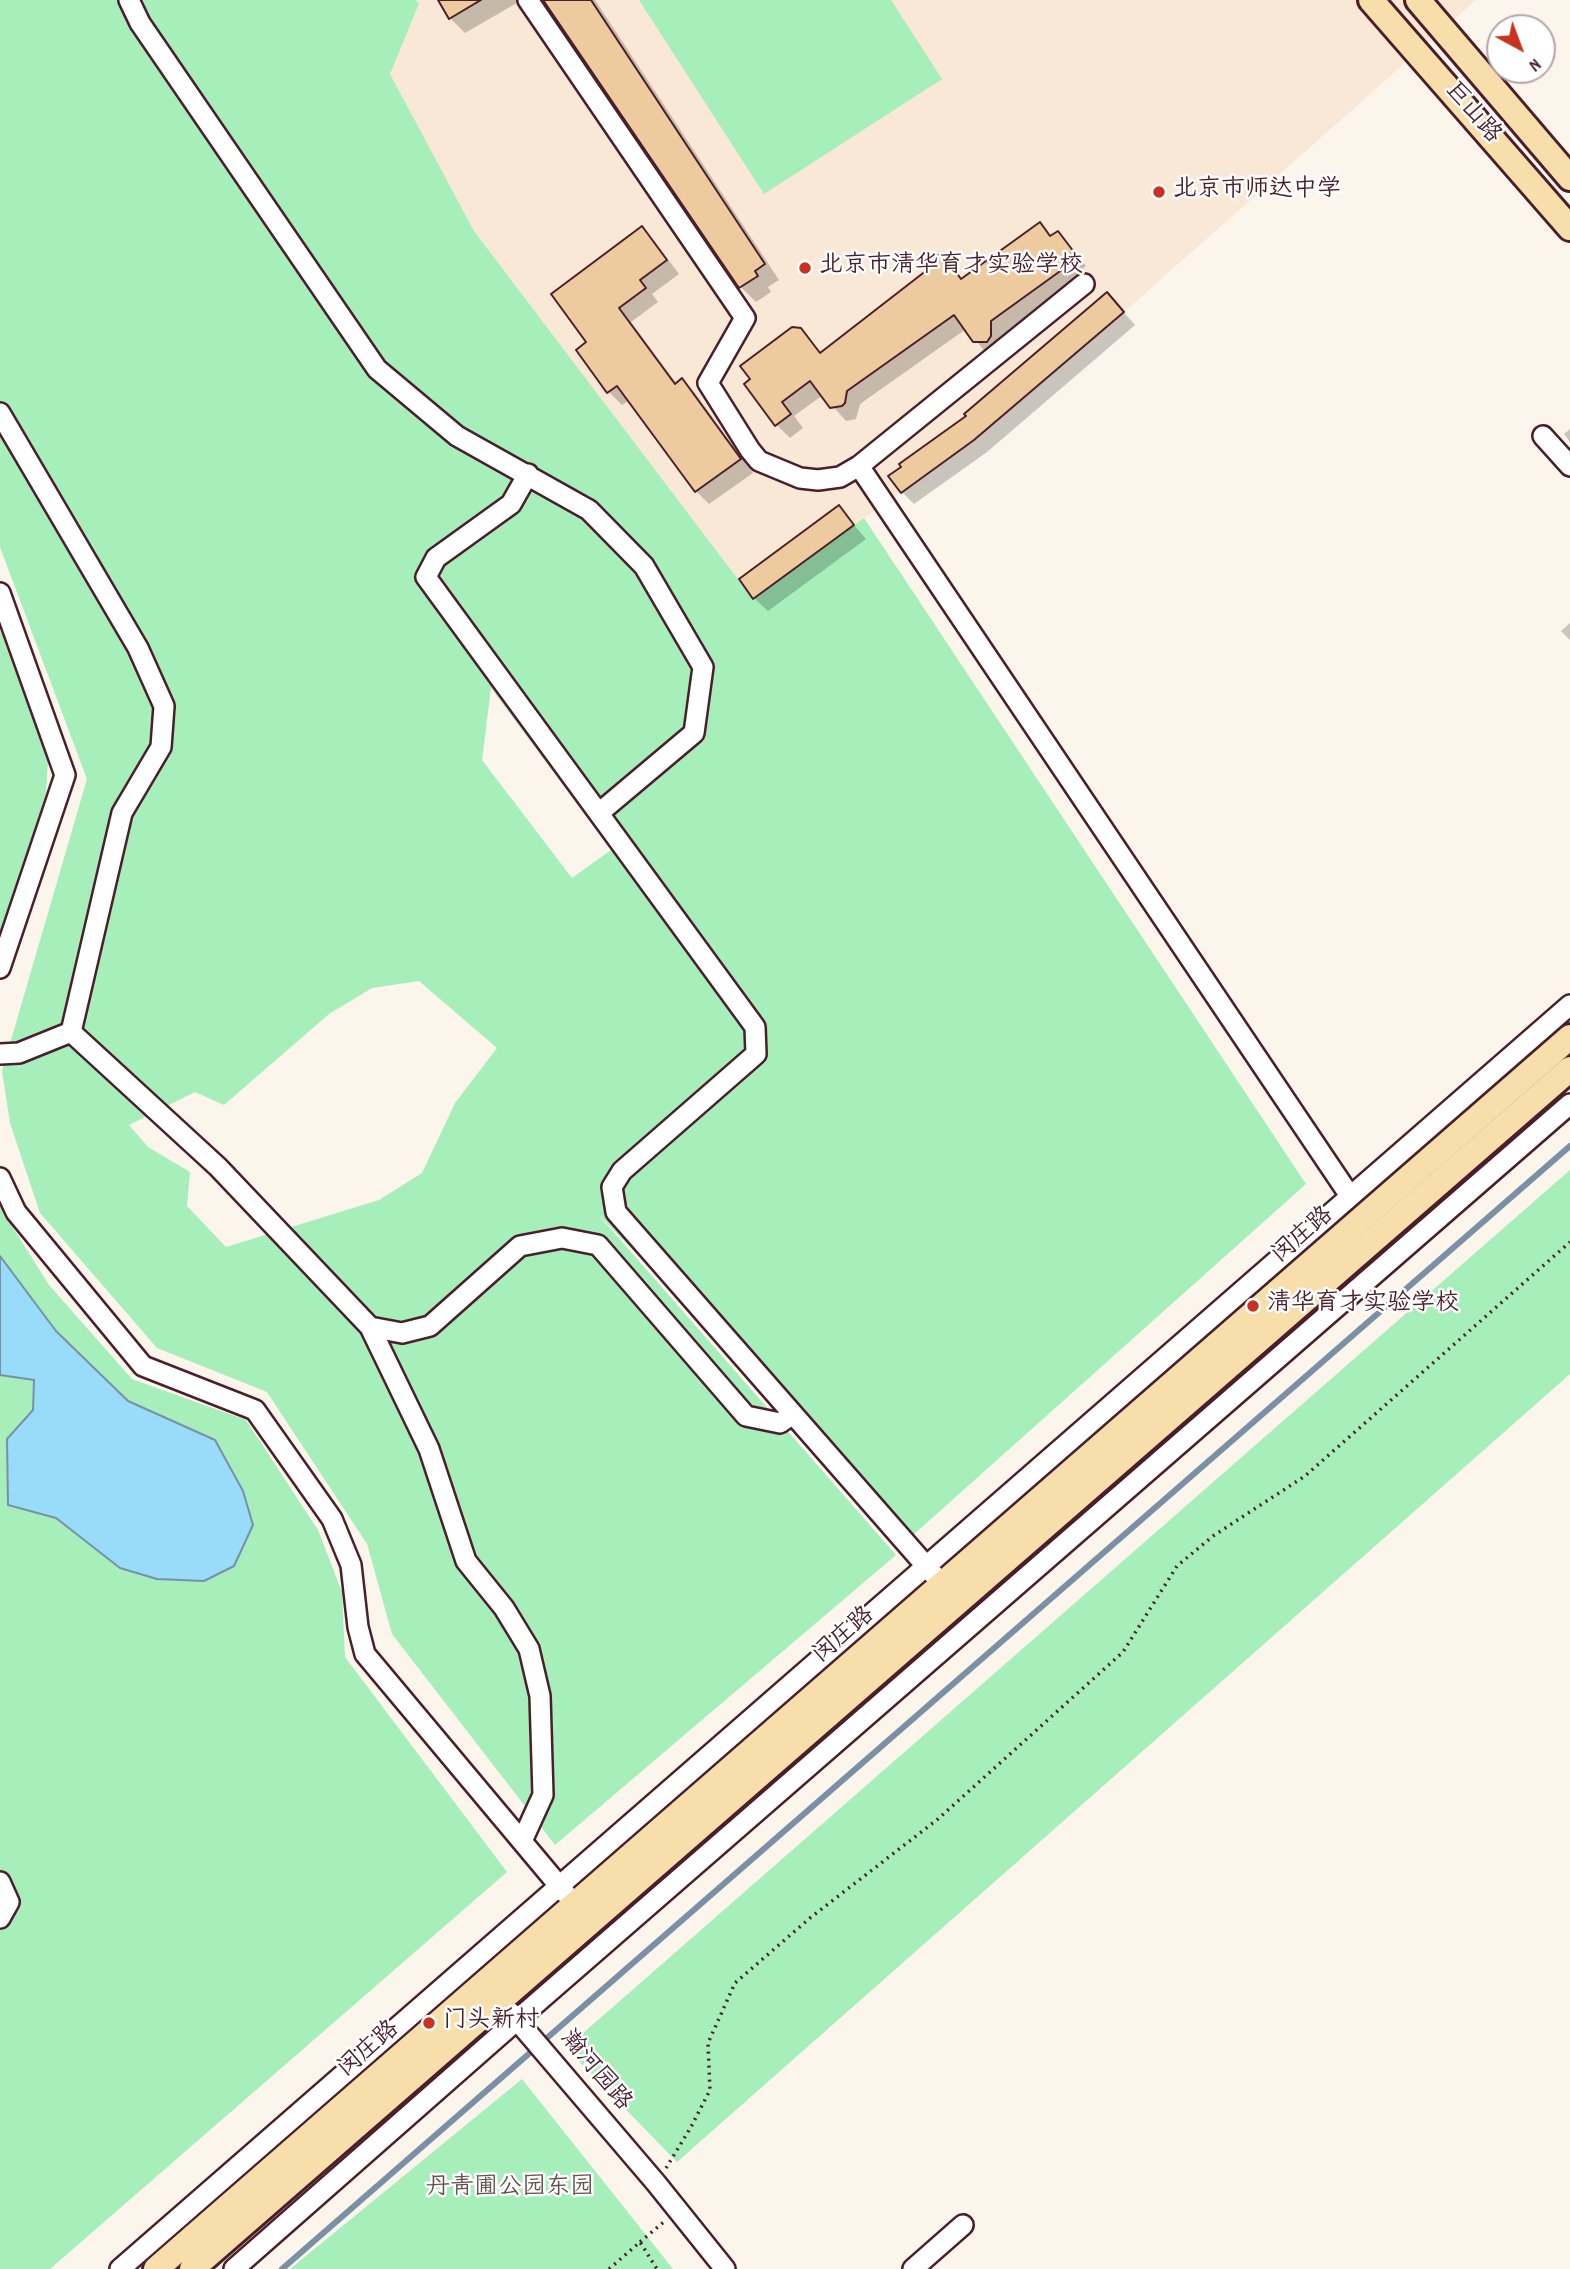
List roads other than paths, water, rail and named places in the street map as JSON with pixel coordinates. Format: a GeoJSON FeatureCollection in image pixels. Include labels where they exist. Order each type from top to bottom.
{"type":"FeatureCollection","features":[{"type":"Feature","properties":{"kind":"main road","name":"巨山路"},"geometry":{"type":"LineString","coordinates":[[1371,0],[1570,228]]}},
{"type":"Feature","properties":{"kind":"main road","name":"巨山路"},"geometry":{"type":"LineString","coordinates":[[1419,0],[1570,178]]}},
{"type":"Feature","properties":{"kind":"main road","name":"闵庄路"},"geometry":{"type":"LineString","coordinates":[[156,2269],[567,1895],[934,1575],[1570,1037]]}},
{"type":"Feature","properties":{"kind":"main road","name":"闵庄路"},"geometry":{"type":"LineString","coordinates":[[192,2269],[509,2011],[1570,1069]]}},
{"type":"Feature","properties":{"kind":"street"},"geometry":{"type":"LineString","coordinates":[[129,0],[140,23],[377,369],[457,436],[589,510],[644,566],[704,667],[694,733],[599,813]]}},
{"type":"Feature","properties":{"kind":"street"},"geometry":{"type":"LineString","coordinates":[[528,0],[745,318],[708,383],[759,461],[800,478],[818,480],[840,477],[859,466],[1084,284]]}},
{"type":"Feature","properties":{"kind":"street"},"geometry":{"type":"LineString","coordinates":[[0,413],[138,648],[164,706],[161,747],[122,813],[71,1032]]}},
{"type":"Feature","properties":{"kind":"street"},"geometry":{"type":"LineString","coordinates":[[1543,436],[1570,466]]}},
{"type":"Feature","properties":{"kind":"street"},"geometry":{"type":"LineString","coordinates":[[859,466],[1350,1196]]}},
{"type":"Feature","properties":{"kind":"street"},"geometry":{"type":"LineString","coordinates":[[528,474],[511,504],[436,558],[426,577],[755,1027],[756,1054],[622,1171],[612,1187],[616,1212],[934,1575]]}},
{"type":"Feature","properties":{"kind":"street"},"geometry":{"type":"LineString","coordinates":[[0,593],[65,775],[0,968]]}},
{"type":"Feature","properties":{"kind":"street","name":"闵庄路"},"geometry":{"type":"LineString","coordinates":[[934,1575],[1350,1196],[1570,1005]]}},
{"type":"Feature","properties":{"kind":"street"},"geometry":{"type":"LineString","coordinates":[[0,1054],[19,1053],[71,1032]]}},
{"type":"Feature","properties":{"kind":"street"},"geometry":{"type":"LineString","coordinates":[[71,1032],[218,1167],[370,1327],[429,1449],[466,1561],[503,1608],[528,1649],[540,1696],[543,1795],[522,1841]]}},
{"type":"Feature","properties":{"kind":"street","name":"闵庄路"},"geometry":{"type":"LineString","coordinates":[[234,2269],[509,2011],[1570,1104]]}},
{"type":"Feature","properties":{"kind":"street"},"geometry":{"type":"LineString","coordinates":[[0,1178],[16,1213],[143,1366],[255,1410],[332,1519],[351,1565],[358,1627],[365,1654],[567,1895],[509,2011]]}},
{"type":"Feature","properties":{"kind":"street"},"geometry":{"type":"LineString","coordinates":[[370,1327],[402,1333],[430,1326],[520,1246],[562,1238],[598,1245],[746,1416],[780,1423],[793,1414]]}},
{"type":"Feature","properties":{"kind":"street"},"geometry":{"type":"LineString","coordinates":[[0,1882],[9,1902],[0,1918]]}},
{"type":"Feature","properties":{"kind":"street","name":"闵庄路"},"geometry":{"type":"LineString","coordinates":[[120,2269],[567,1895]]}},
{"type":"Feature","properties":{"kind":"street","name":"瀚河园路"},"geometry":{"type":"LineString","coordinates":[[509,2011],[656,2183],[725,2269]]}},
{"type":"Feature","properties":{"kind":"street"},"geometry":{"type":"LineString","coordinates":[[913,2269],[963,2225]]}},
{"type":"Feature","properties":{"kind":"water"},"geometry":{"type":"Polygon","coordinates":[[[0,1256],[56,1331],[128,1401],[215,1440],[243,1491],[253,1525],[234,1566],[204,1581],[157,1579],[120,1568],[56,1518],[8,1505],[7,1439],[33,1410],[34,1380],[0,1375],[0,1256]]]}},
{"type":"Feature","properties":{"kind":"waterway"},"geometry":{"type":"LineString","coordinates":[[282,2269],[1570,1146]]}},
{"type":"Feature","properties":{"kind":"place","name":"北京市师达中学"},"geometry":{"type":"Point","coordinates":[1159,192]}},
{"type":"Feature","properties":{"kind":"place","name":"北京市清华育才实验学校"},"geometry":{"type":"Point","coordinates":[805,268]}},
{"type":"Feature","properties":{"kind":"place","name":"清华育才实验学校"},"geometry":{"type":"Point","coordinates":[1253,1306]}},
{"type":"Feature","properties":{"kind":"place","name":"门头新村"},"geometry":{"type":"Point","coordinates":[429,2023]}},
{"type":"Feature","properties":{"kind":"park label","name":"丹青圃公园东园"},"geometry":{"type":"Point","coordinates":[510,2190]}}]}
